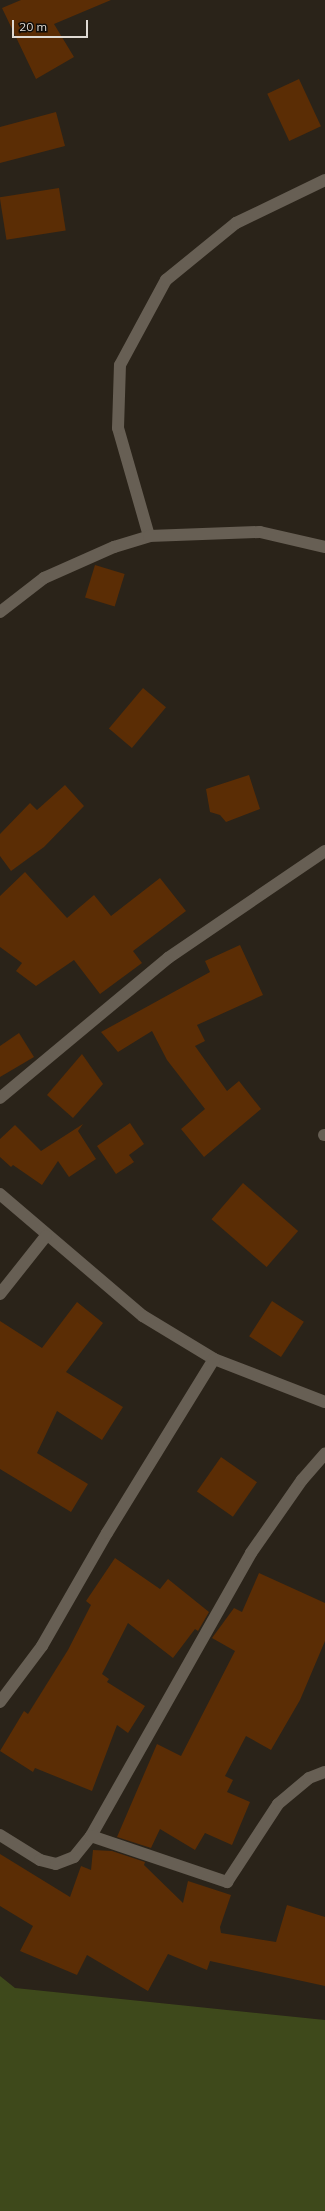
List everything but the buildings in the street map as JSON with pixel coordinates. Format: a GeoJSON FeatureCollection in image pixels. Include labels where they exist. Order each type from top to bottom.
{"type":"FeatureCollection","features":[{"type":"Feature","properties":{"kind":"street"},"geometry":{"type":"LineString","coordinates":[[149,536],[118,428],[120,365],[166,280],[236,223],[325,180]]}},
{"type":"Feature","properties":{"kind":"street"},"geometry":{"type":"LineString","coordinates":[[0,612],[44,578],[114,547],[149,536],[260,532],[325,547]]}},
{"type":"Feature","properties":{"kind":"street"},"geometry":{"type":"LineString","coordinates":[[0,1098],[168,958],[325,851]]}},
{"type":"Feature","properties":{"kind":"street"},"geometry":{"type":"LineString","coordinates":[[0,1194],[46,1236],[142,1316],[214,1359],[325,1402]]}},
{"type":"Feature","properties":{"kind":"street"},"geometry":{"type":"LineString","coordinates":[[0,1294],[46,1236]]}},
{"type":"Feature","properties":{"kind":"street"},"geometry":{"type":"LineString","coordinates":[[0,1702],[42,1646],[107,1533],[214,1359]]}},
{"type":"Feature","properties":{"kind":"street"},"geometry":{"type":"LineString","coordinates":[[0,1835],[40,1860],[56,1864],[74,1857],[91,1836],[250,1553],[302,1480],[325,1454]]}},
{"type":"Feature","properties":{"kind":"street"},"geometry":{"type":"LineString","coordinates":[[91,1836],[226,1882],[278,1804],[309,1778],[325,1772]]}},
{"type":"Feature","properties":{"kind":"green space"},"geometry":{"type":"Polygon","coordinates":[[[0,1976],[15,1988],[325,2020],[325,2211],[0,2211],[0,1976]]]}}]}
